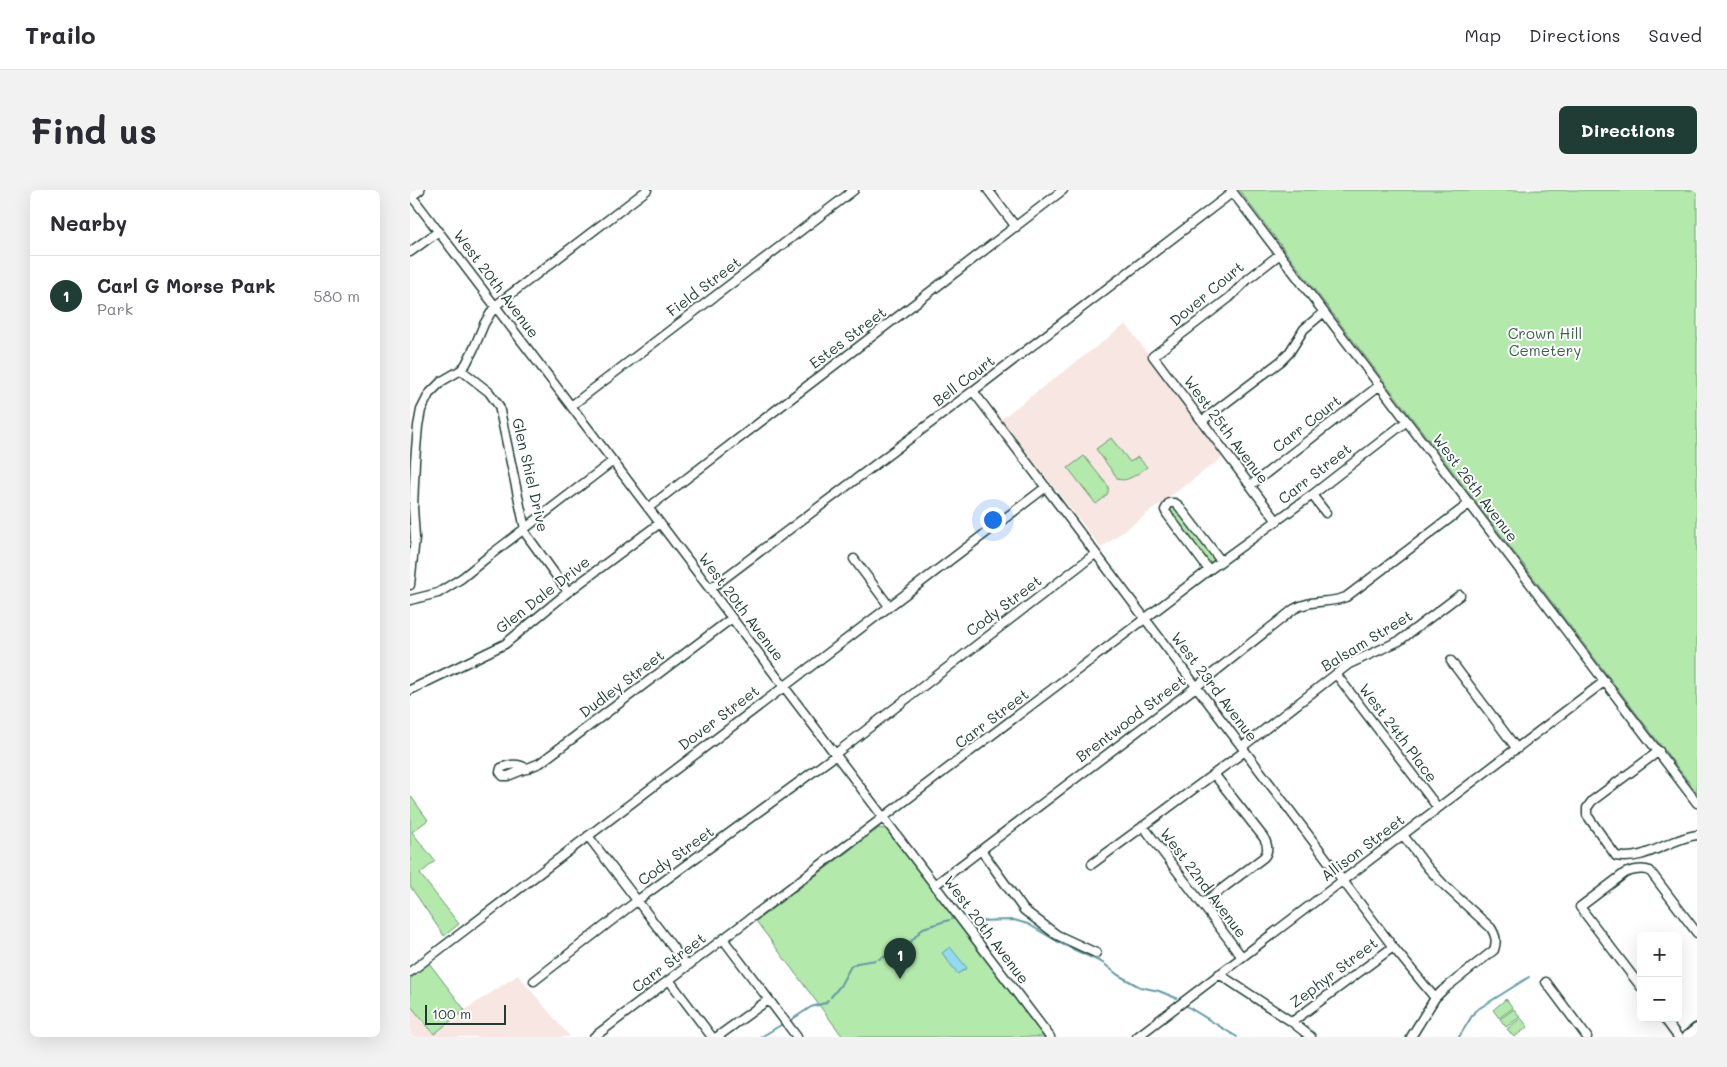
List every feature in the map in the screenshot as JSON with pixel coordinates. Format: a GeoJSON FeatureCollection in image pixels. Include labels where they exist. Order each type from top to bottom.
{"type":"FeatureCollection","features":[{"type":"Feature","properties":{"kind":"main road"},"geometry":{"type":"LineString","coordinates":[[1686,1037],[1697,1029]]}},
{"type":"Feature","properties":{"kind":"street"},"geometry":{"type":"LineString","coordinates":[[411,195],[420,190]]}},
{"type":"Feature","properties":{"kind":"street"},"geometry":{"type":"LineString","coordinates":[[410,585],[415,538],[412,520],[415,461],[418,426],[425,401],[442,381],[461,370],[470,357],[484,324],[495,306],[647,190]]}},
{"type":"Feature","properties":{"kind":"street","name":"Field Street"},"geometry":{"type":"LineString","coordinates":[[571,406],[854,190]]}},
{"type":"Feature","properties":{"kind":"street"},"geometry":{"type":"LineString","coordinates":[[988,190],[1016,227]]}},
{"type":"Feature","properties":{"kind":"street","name":"Estes Street"},"geometry":{"type":"LineString","coordinates":[[648,508],[1063,190]]}},
{"type":"Feature","properties":{"kind":"street","name":"West 26th Avenue"},"geometry":{"type":"LineString","coordinates":[[1232,191],[1697,803]]}},
{"type":"Feature","properties":{"kind":"street","name":"Bell Court"},"geometry":{"type":"LineString","coordinates":[[710,589],[973,391],[1232,191]]}},
{"type":"Feature","properties":{"kind":"street","name":"West 20th Avenue"},"geometry":{"type":"LineString","coordinates":[[411,195],[1050,1037]]}},
{"type":"Feature","properties":{"kind":"street"},"geometry":{"type":"LineString","coordinates":[[410,252],[438,231]]}},
{"type":"Feature","properties":{"kind":"street","name":"Dover Court"},"geometry":{"type":"LineString","coordinates":[[1153,356],[1229,298],[1248,279],[1280,254]]}},
{"type":"Feature","properties":{"kind":"street"},"geometry":{"type":"LineString","coordinates":[[1202,421],[1281,362],[1304,329],[1324,312]]}},
{"type":"Feature","properties":{"kind":"street","name":"West 25th Avenue"},"geometry":{"type":"LineString","coordinates":[[1153,356],[1277,521]]}},
{"type":"Feature","properties":{"kind":"street","name":"Glen Shiel Drive"},"geometry":{"type":"LineString","coordinates":[[461,370],[489,392],[499,406],[525,529],[533,545],[568,592]]}},
{"type":"Feature","properties":{"kind":"street","name":"Carr Court"},"geometry":{"type":"LineString","coordinates":[[1251,485],[1380,385]]}},
{"type":"Feature","properties":{"kind":"street","name":"West 23rd Avenue"},"geometry":{"type":"LineString","coordinates":[[973,391],[1393,947],[1434,998]]}},
{"type":"Feature","properties":{"kind":"street","name":"Carr Street"},"geometry":{"type":"LineString","coordinates":[[594,1037],[1209,570],[1312,495],[1407,421]]}},
{"type":"Feature","properties":{"kind":"street"},"geometry":{"type":"LineString","coordinates":[[410,470],[415,461]]}},
{"type":"Feature","properties":{"kind":"street"},"geometry":{"type":"LineString","coordinates":[[410,600],[438,593],[462,578],[613,461]]}},
{"type":"Feature","properties":{"kind":"street","name":"Dover Street"},"geometry":{"type":"LineString","coordinates":[[410,972],[1046,487]]}},
{"type":"Feature","properties":{"kind":"street"},"geometry":{"type":"LineString","coordinates":[[1312,495],[1326,513]]}},
{"type":"Feature","properties":{"kind":"street"},"geometry":{"type":"LineString","coordinates":[[1209,570],[1167,514],[1166,510],[1169,503],[1178,505],[1221,561]]}},
{"type":"Feature","properties":{"kind":"street","name":"Brentwood Street"},"geometry":{"type":"LineString","coordinates":[[934,885],[1197,686],[1294,609],[1306,603],[1332,601],[1346,597],[1470,504]]}},
{"type":"Feature","properties":{"kind":"street","name":"Glen Dale Drive"},"geometry":{"type":"LineString","coordinates":[[410,690],[505,644],[568,592],[660,523]]}},
{"type":"Feature","properties":{"kind":"street","name":"Cody Street"},"geometry":{"type":"LineString","coordinates":[[534,981],[638,900],[836,754],[1095,554]]}},
{"type":"Feature","properties":{"kind":"street"},"geometry":{"type":"LineString","coordinates":[[854,559],[889,606]]}},
{"type":"Feature","properties":{"kind":"street","name":"Balsam Street"},"geometry":{"type":"LineString","coordinates":[[1092,864],[1214,774],[1336,674],[1359,658],[1399,640],[1460,595]]}},
{"type":"Feature","properties":{"kind":"street","name":"Dudley Street"},"geometry":{"type":"LineString","coordinates":[[527,769],[552,755],[732,618]]}},
{"type":"Feature","properties":{"kind":"street"},"geometry":{"type":"LineString","coordinates":[[1451,661],[1517,749]]}},
{"type":"Feature","properties":{"kind":"street","name":"West 24th Place"},"geometry":{"type":"LineString","coordinates":[[1336,674],[1438,808]]}},
{"type":"Feature","properties":{"kind":"street","name":"Allison Street"},"geometry":{"type":"LineString","coordinates":[[1138,1037],[1605,681]]}},
{"type":"Feature","properties":{"kind":"street"},"geometry":{"type":"LineString","coordinates":[[1659,751],[1592,801],[1587,808],[1587,815],[1616,856],[1626,857],[1646,853],[1683,837],[1697,835]]}},
{"type":"Feature","properties":{"kind":"street"},"geometry":{"type":"LineString","coordinates":[[1202,904],[1264,857],[1267,852],[1267,843],[1214,774]]}},
{"type":"Feature","properties":{"kind":"street","name":"West 22nd Avenue"},"geometry":{"type":"LineString","coordinates":[[1143,826],[1242,957]]}},
{"type":"Feature","properties":{"kind":"street"},"geometry":{"type":"LineString","coordinates":[[1403,835],[1433,874],[1491,928],[1496,940],[1494,950],[1434,998],[1411,1037]]}},
{"type":"Feature","properties":{"kind":"street"},"geometry":{"type":"LineString","coordinates":[[588,836],[687,966]]}},
{"type":"Feature","properties":{"kind":"street"},"geometry":{"type":"LineString","coordinates":[[981,850],[1024,910],[1058,935],[1096,953]]}},
{"type":"Feature","properties":{"kind":"street"},"geometry":{"type":"LineString","coordinates":[[1637,983],[1580,907],[1625,873],[1642,869],[1650,870],[1697,933]]}},
{"type":"Feature","properties":{"kind":"street"},"geometry":{"type":"LineString","coordinates":[[723,940],[797,1037]]}},
{"type":"Feature","properties":{"kind":"street","name":"Zephyr Street"},"geometry":{"type":"LineString","coordinates":[[1292,1022],[1393,947]]}},
{"type":"Feature","properties":{"kind":"street"},"geometry":{"type":"LineString","coordinates":[[1220,974],[1292,1022],[1311,1037]]}},
{"type":"Feature","properties":{"kind":"street"},"geometry":{"type":"LineString","coordinates":[[668,980],[712,1037]]}},
{"type":"Feature","properties":{"kind":"street"},"geometry":{"type":"LineString","coordinates":[[1546,982],[1587,1037]]}},
{"type":"Feature","properties":{"kind":"street"},"geometry":{"type":"LineString","coordinates":[[716,1037],[768,1000]]}},
{"type":"Feature","properties":{"kind":"street"},"geometry":{"type":"LineString","coordinates":[[1667,1022],[1678,1037]]}},
{"type":"Feature","properties":{"kind":"shaded area"},"geometry":{"type":"Polygon","coordinates":[[[1126,324],[1223,457],[1101,548],[1001,419],[1126,324]]]}},
{"type":"Feature","properties":{"kind":"shaded area"},"geometry":{"type":"Polygon","coordinates":[[[518,975],[570,1037],[410,1037],[410,1005],[434,1034],[465,1010],[518,975]]]}},
{"type":"Feature","properties":{"kind":"green space","name":"Crown Hill Cemetery"},"geometry":{"type":"Polygon","coordinates":[[[1239,190],[1697,190],[1697,793],[1239,190]]]}},
{"type":"Feature","properties":{"kind":"green space"},"geometry":{"type":"Polygon","coordinates":[[[1111,438],[1130,462],[1138,457],[1147,467],[1125,480],[1118,479],[1096,449],[1111,438]]]}},
{"type":"Feature","properties":{"kind":"green space"},"geometry":{"type":"Polygon","coordinates":[[[1084,456],[1108,486],[1107,495],[1096,504],[1068,468],[1084,456]]]}},
{"type":"Feature","properties":{"kind":"green space"},"geometry":{"type":"Polygon","coordinates":[[[1174,505],[1214,556],[1215,560],[1211,563],[1208,562],[1168,510],[1170,506],[1174,505]]]}},
{"type":"Feature","properties":{"kind":"green space"},"geometry":{"type":"Polygon","coordinates":[[[410,795],[428,820],[412,832],[435,861],[420,874],[459,924],[444,936],[410,886],[410,795]]]}},
{"type":"Feature","properties":{"kind":"green space"},"geometry":{"type":"Polygon","coordinates":[[[879,828],[886,829],[1044,1037],[843,1037],[756,921],[879,828]]]}},
{"type":"Feature","properties":{"kind":"green space"},"geometry":{"type":"Polygon","coordinates":[[[429,963],[465,1010],[434,1034],[410,1005],[410,979],[429,963]]]}},
{"type":"Feature","properties":{"kind":"green space"},"geometry":{"type":"Polygon","coordinates":[[[1506,999],[1513,1008],[1499,1018],[1493,1010],[1506,999]]]}},
{"type":"Feature","properties":{"kind":"green space"},"geometry":{"type":"Polygon","coordinates":[[[1514,1009],[1520,1017],[1506,1027],[1500,1019],[1514,1009]]]}},
{"type":"Feature","properties":{"kind":"green space"},"geometry":{"type":"Polygon","coordinates":[[[1521,1018],[1528,1027],[1514,1037],[1507,1029],[1521,1018]]]}},
{"type":"Feature","properties":{"kind":"water"},"geometry":{"type":"Polygon","coordinates":[[[950,947],[967,968],[958,974],[942,953],[950,947]]]}},
{"type":"Feature","properties":{"kind":"waterway"},"geometry":{"type":"LineString","coordinates":[[967,918],[976,921],[1014,920],[1028,924],[1060,943],[1103,963],[1118,975],[1140,987],[1159,991],[1176,998]]}},
{"type":"Feature","properties":{"kind":"waterway"},"geometry":{"type":"LineString","coordinates":[[906,947],[923,928],[949,920]]}},
{"type":"Feature","properties":{"kind":"waterway"},"geometry":{"type":"LineString","coordinates":[[879,959],[902,950]]}},
{"type":"Feature","properties":{"kind":"waterway"},"geometry":{"type":"LineString","coordinates":[[831,997],[840,986],[851,966],[857,963],[876,960]]}},
{"type":"Feature","properties":{"kind":"waterway"},"geometry":{"type":"LineString","coordinates":[[1459,1037],[1475,1011],[1529,977]]}},
{"type":"Feature","properties":{"kind":"waterway"},"geometry":{"type":"LineString","coordinates":[[791,1020],[811,1007],[825,1003],[828,1000]]}},
{"type":"Feature","properties":{"kind":"waterway"},"geometry":{"type":"LineString","coordinates":[[1185,1005],[1237,1037]]}},
{"type":"Feature","properties":{"kind":"waterway"},"geometry":{"type":"LineString","coordinates":[[761,1037],[781,1025]]}},
{"type":"Feature","properties":{"kind":"place","name":"Carl G Morse Park"},"geometry":{"type":"Point","coordinates":[900,979]}}]}
